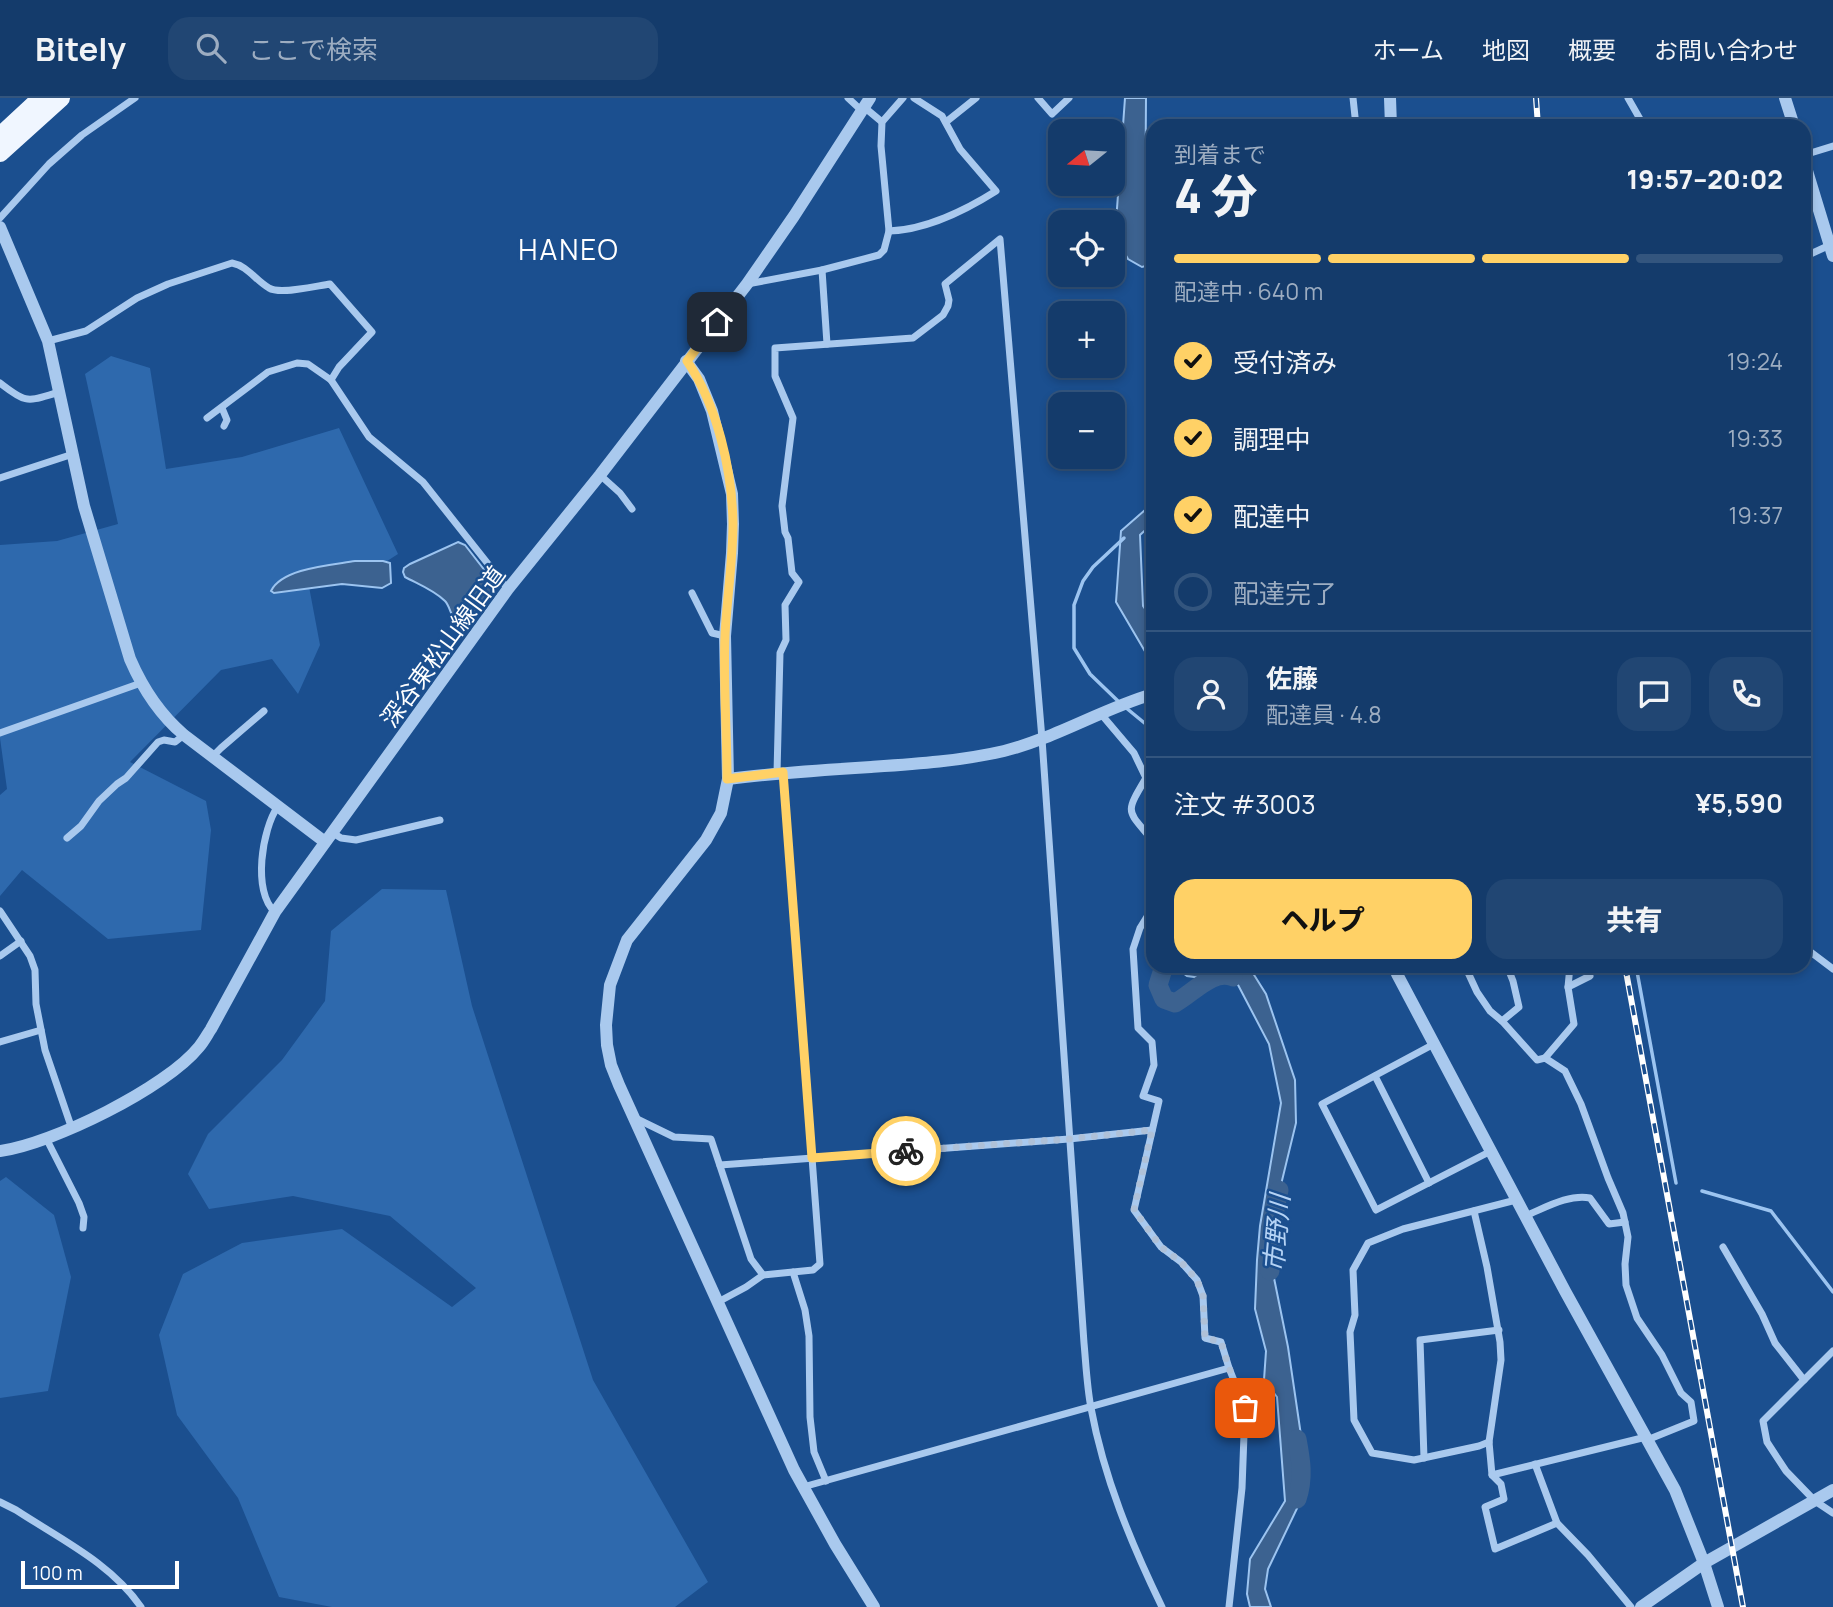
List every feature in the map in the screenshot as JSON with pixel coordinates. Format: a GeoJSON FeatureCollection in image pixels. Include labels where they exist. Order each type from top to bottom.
{"type":"FeatureCollection","features":[{"type":"Feature","properties":{"kind":"main road"},"geometry":{"type":"LineString","coordinates":[[0,136],[41,98]]}},
{"type":"Feature","properties":{"kind":"main road"},"geometry":{"type":"LineString","coordinates":[[0,153],[61,98]]}},
{"type":"Feature","properties":{"kind":"street"},"geometry":{"type":"LineString","coordinates":[[0,218],[48,164],[82,135],[135,98]]}},
{"type":"Feature","properties":{"kind":"street"},"geometry":{"type":"LineString","coordinates":[[848,98],[865,105],[882,122]]}},
{"type":"Feature","properties":{"kind":"street"},"geometry":{"type":"LineString","coordinates":[[747,284],[822,270],[879,255],[884,250],[889,231],[881,146],[882,122],[903,98]]}},
{"type":"Feature","properties":{"kind":"street"},"geometry":{"type":"LineString","coordinates":[[889,231],[913,228],[947,217],[996,191],[960,149],[946,122],[914,98]]}},
{"type":"Feature","properties":{"kind":"street"},"geometry":{"type":"LineString","coordinates":[[946,122],[976,98]]}},
{"type":"Feature","properties":{"kind":"street"},"geometry":{"type":"LineString","coordinates":[[1038,98],[1052,114],[1069,98]]}},
{"type":"Feature","properties":{"kind":"street"},"geometry":{"type":"LineString","coordinates":[[1353,98],[1355,119]]}},
{"type":"Feature","properties":{"kind":"street"},"geometry":{"type":"LineString","coordinates":[[1390,98],[1391,119]]}},
{"type":"Feature","properties":{"kind":"street"},"geometry":{"type":"LineString","coordinates":[[1628,98],[1640,119]]}},
{"type":"Feature","properties":{"kind":"street"},"geometry":{"type":"LineString","coordinates":[[1785,98],[1792,119]]}},
{"type":"Feature","properties":{"kind":"street","name":"深谷東松山線旧道"},"geometry":{"type":"LineString","coordinates":[[0,1151],[72,1129],[152,1086],[199,1047],[275,912],[508,589],[600,475],[747,284],[865,105]]}},
{"type":"Feature","properties":{"kind":"street"},"geometry":{"type":"LineString","coordinates":[[1811,155],[1833,146]]}},
{"type":"Feature","properties":{"kind":"street"},"geometry":{"type":"LineString","coordinates":[[1811,182],[1831,251],[1811,255]]}},
{"type":"Feature","properties":{"kind":"street"},"geometry":{"type":"LineString","coordinates":[[0,227],[48,341],[84,506],[130,659],[156,707],[170,724],[212,757],[278,806],[329,837],[356,840],[440,820]]}},
{"type":"Feature","properties":{"kind":"street"},"geometry":{"type":"LineString","coordinates":[[718,1302],[763,1275],[813,1270],[820,1264],[780,773],[780,653],[786,640],[785,605],[799,582],[792,573],[782,506],[793,418],[775,376],[775,348],[913,338],[943,314],[948,306],[946,284],[1000,239],[1042,739],[1069,1139],[1091,1407],[1119,1512],[1162,1607]]}},
{"type":"Feature","properties":{"kind":"street"},"geometry":{"type":"LineString","coordinates":[[48,341],[86,331],[137,298],[232,263],[240,265],[271,290],[330,284],[372,332],[339,367],[331,380]]}},
{"type":"Feature","properties":{"kind":"street"},"geometry":{"type":"LineString","coordinates":[[822,270],[827,344]]}},
{"type":"Feature","properties":{"kind":"street"},"geometry":{"type":"LineString","coordinates":[[687,361],[699,379],[712,411],[732,495],[732,553],[725,636],[727,779],[721,813],[706,840],[627,940],[610,985],[607,1045],[611,1065],[634,1118],[788,1458],[835,1544],[874,1607]]}},
{"type":"Feature","properties":{"kind":"street"},"geometry":{"type":"LineString","coordinates":[[207,418],[261,376],[290,364],[308,364],[331,380],[369,437],[423,482],[508,589]]}},
{"type":"Feature","properties":{"kind":"street"},"geometry":{"type":"LineString","coordinates":[[0,383],[18,398],[25,400],[60,392]]}},
{"type":"Feature","properties":{"kind":"street"},"geometry":{"type":"LineString","coordinates":[[222,408],[227,420],[224,426]]}},
{"type":"Feature","properties":{"kind":"street"},"geometry":{"type":"LineString","coordinates":[[0,478],[73,454]]}},
{"type":"Feature","properties":{"kind":"street"},"geometry":{"type":"LineString","coordinates":[[600,475],[620,493],[632,509]]}},
{"type":"Feature","properties":{"kind":"street"},"geometry":{"type":"LineString","coordinates":[[692,593],[712,633],[725,636]]}},
{"type":"Feature","properties":{"kind":"street"},"geometry":{"type":"LineString","coordinates":[[0,733],[141,683]]}},
{"type":"Feature","properties":{"kind":"street"},"geometry":{"type":"LineString","coordinates":[[727,779],[910,764],[1004,751],[1042,739],[1146,696]]}},
{"type":"Feature","properties":{"kind":"street"},"geometry":{"type":"LineString","coordinates":[[212,757],[264,711]]}},
{"type":"Feature","properties":{"kind":"street"},"geometry":{"type":"LineString","coordinates":[[1101,714],[1134,753],[1146,778],[1130,805],[1132,815],[1146,832]]}},
{"type":"Feature","properties":{"kind":"street"},"geometry":{"type":"LineString","coordinates":[[67,838],[81,826],[99,801],[126,778],[158,742],[164,740],[175,743],[184,735]]}},
{"type":"Feature","properties":{"kind":"street"},"geometry":{"type":"LineString","coordinates":[[275,912],[269,906],[262,883],[261,865],[273,814],[278,806]]}},
{"type":"Feature","properties":{"kind":"street"},"geometry":{"type":"LineString","coordinates":[[0,911],[30,956],[45,1049],[72,1129]]}},
{"type":"Feature","properties":{"kind":"street"},"geometry":{"type":"LineString","coordinates":[[1146,918],[1133,949],[1138,1028],[1152,1042],[1154,1065],[1143,1096],[1159,1101],[1134,1210],[1161,1247],[1181,1262],[1197,1280],[1203,1296],[1205,1338],[1221,1342],[1245,1408],[1242,1488],[1229,1607]]}},
{"type":"Feature","properties":{"kind":"street"},"geometry":{"type":"LineString","coordinates":[[0,956],[21,941]]}},
{"type":"Feature","properties":{"kind":"street"},"geometry":{"type":"LineString","coordinates":[[1811,953],[1833,970]]}},
{"type":"Feature","properties":{"kind":"street"},"geometry":{"type":"LineString","coordinates":[[1397,973],[1516,1200],[1675,1490],[1718,1607]]}},
{"type":"Feature","properties":{"kind":"street"},"geometry":{"type":"LineString","coordinates":[[1468,973],[1490,1011],[1537,1060],[1545,1058],[1574,1024],[1568,987],[1569,973]]}},
{"type":"Feature","properties":{"kind":"street"},"geometry":{"type":"LineString","coordinates":[[1502,1021],[1519,1007],[1510,973]]}},
{"type":"Feature","properties":{"kind":"street"},"geometry":{"type":"LineString","coordinates":[[1568,987],[1590,976]]}},
{"type":"Feature","properties":{"kind":"street"},"geometry":{"type":"LineString","coordinates":[[0,1042],[41,1030]]}},
{"type":"Feature","properties":{"kind":"street"},"geometry":{"type":"LineString","coordinates":[[1434,1044],[1322,1104],[1376,1210],[1491,1152]]}},
{"type":"Feature","properties":{"kind":"street"},"geometry":{"type":"LineString","coordinates":[[1492,1475],[1646,1438],[1695,1421],[1691,1402],[1681,1393],[1662,1355],[1637,1318],[1626,1285],[1628,1237],[1623,1213],[1581,1104],[1565,1070],[1545,1058]]}},
{"type":"Feature","properties":{"kind":"street"},"geometry":{"type":"LineString","coordinates":[[1375,1076],[1429,1183]]}},
{"type":"Feature","properties":{"kind":"street"},"geometry":{"type":"LineString","coordinates":[[634,1118],[674,1137],[711,1139],[751,1259],[763,1275]]}},
{"type":"Feature","properties":{"kind":"street"},"geometry":{"type":"LineString","coordinates":[[720,1165],[1069,1139],[1152,1130]]}},
{"type":"Feature","properties":{"kind":"street"},"geometry":{"type":"LineString","coordinates":[[46,1138],[79,1203],[83,1228]]}},
{"type":"Feature","properties":{"kind":"street"},"geometry":{"type":"LineString","coordinates":[[1525,1216],[1562,1200],[1582,1196],[1590,1198],[1609,1224],[1625,1222]]}},
{"type":"Feature","properties":{"kind":"street"},"geometry":{"type":"LineString","coordinates":[[1489,1442],[1414,1460],[1372,1453],[1354,1420],[1350,1332],[1355,1315],[1353,1270],[1368,1242],[1403,1228],[1516,1200]]}},
{"type":"Feature","properties":{"kind":"street"},"geometry":{"type":"LineString","coordinates":[[1474,1211],[1499,1330],[1501,1360],[1489,1442],[1492,1475],[1501,1484],[1504,1499],[1485,1507],[1494,1549],[1557,1523]]}},
{"type":"Feature","properties":{"kind":"street"},"geometry":{"type":"LineString","coordinates":[[1723,1247],[1762,1314],[1775,1343],[1804,1380]]}},
{"type":"Feature","properties":{"kind":"street"},"geometry":{"type":"LineString","coordinates":[[793,1272],[805,1310],[809,1336],[810,1417],[814,1452],[826,1481]]}},
{"type":"Feature","properties":{"kind":"street"},"geometry":{"type":"LineString","coordinates":[[1424,1458],[1420,1340],[1499,1330]]}},
{"type":"Feature","properties":{"kind":"street"},"geometry":{"type":"LineString","coordinates":[[1833,1351],[1763,1421],[1767,1442],[1786,1471],[1815,1501],[1833,1513]]}},
{"type":"Feature","properties":{"kind":"street"},"geometry":{"type":"LineString","coordinates":[[803,1487],[1229,1368]]}},
{"type":"Feature","properties":{"kind":"street"},"geometry":{"type":"LineString","coordinates":[[1535,1464],[1557,1523],[1588,1555],[1631,1607]]}},
{"type":"Feature","properties":{"kind":"street"},"geometry":{"type":"LineString","coordinates":[[1641,1607],[1704,1563],[1833,1490]]}},
{"type":"Feature","properties":{"kind":"street"},"geometry":{"type":"LineString","coordinates":[[0,1502],[108,1569],[142,1607]]}},
{"type":"Feature","properties":{"kind":"shaded area"},"geometry":{"type":"Polygon","coordinates":[[[1125,98],[1146,98],[1146,266],[1142,267],[1128,259],[1125,254],[1125,210],[1117,210],[1118,196],[1125,196],[1125,98]]]}},
{"type":"Feature","properties":{"kind":"shaded area"},"geometry":{"type":"Polygon","coordinates":[[[111,356],[150,368],[166,469],[242,457],[339,428],[398,554],[367,574],[307,576],[320,645],[298,694],[272,659],[221,670],[130,762],[206,801],[211,830],[201,930],[108,939],[22,870],[0,896],[0,795],[7,789],[0,738],[0,545],[57,541],[118,524],[85,374],[111,356]]]}},
{"type":"Feature","properties":{"kind":"shaded area"},"geometry":{"type":"Polygon","coordinates":[[[1146,509],[1146,529],[1140,535],[1143,606],[1146,610],[1146,653],[1116,602],[1121,531],[1146,509]]]}},
{"type":"Feature","properties":{"kind":"shaded area"},"geometry":{"type":"Polygon","coordinates":[[[458,542],[465,545],[496,585],[470,621],[463,625],[455,620],[441,597],[405,577],[403,572],[410,564],[458,542]]]}},
{"type":"Feature","properties":{"kind":"shaded area"},"geometry":{"type":"Polygon","coordinates":[[[355,561],[390,563],[391,583],[382,588],[342,584],[274,593],[271,591],[277,583],[296,572],[355,561]]]}},
{"type":"Feature","properties":{"kind":"shaded area"},"geometry":{"type":"Polygon","coordinates":[[[382,889],[446,890],[472,1006],[593,1380],[708,1582],[675,1607],[332,1607],[279,1597],[238,1498],[177,1415],[159,1335],[183,1274],[242,1243],[342,1229],[452,1307],[476,1288],[390,1216],[293,1196],[209,1209],[188,1174],[208,1134],[282,1060],[325,1001],[331,931],[382,889]]]}},
{"type":"Feature","properties":{"kind":"shaded area"},"geometry":{"type":"Polygon","coordinates":[[[1183,973],[1253,973],[1266,994],[1295,1080],[1296,1123],[1270,1230],[1273,1273],[1288,1347],[1302,1442],[1302,1498],[1268,1569],[1265,1589],[1271,1607],[1250,1607],[1247,1594],[1250,1559],[1285,1501],[1277,1397],[1264,1380],[1266,1351],[1255,1309],[1260,1226],[1281,1103],[1269,1044],[1237,983],[1187,976],[1183,973]]]}},
{"type":"Feature","properties":{"kind":"shaded area"},"geometry":{"type":"Polygon","coordinates":[[[6,1177],[54,1215],[71,1277],[48,1391],[0,1398],[0,1181],[6,1177]]]}},
{"type":"Feature","properties":{"kind":"waterway"},"geometry":{"type":"LineString","coordinates":[[1119,702],[1090,674],[1074,648],[1074,605],[1083,581],[1093,567],[1124,538]]}},
{"type":"Feature","properties":{"kind":"waterway"},"geometry":{"type":"LineString","coordinates":[[1125,707],[1146,724]]}},
{"type":"Feature","properties":{"kind":"waterway","name":"市野川"},"geometry":{"type":"LineString","coordinates":[[1162,973],[1158,985],[1164,999],[1175,1003],[1211,979],[1226,975],[1233,977]]}},
{"type":"Feature","properties":{"kind":"waterway"},"geometry":{"type":"LineString","coordinates":[[1637,973],[1676,1183]]}},
{"type":"Feature","properties":{"kind":"waterway","name":"市野川"},"geometry":{"type":"LineString","coordinates":[[1270,1271],[1273,1220],[1279,1190]]}},
{"type":"Feature","properties":{"kind":"waterway"},"geometry":{"type":"LineString","coordinates":[[1702,1191],[1771,1211],[1833,1292]]}},
{"type":"Feature","properties":{"kind":"waterway","name":"市野川"},"geometry":{"type":"LineString","coordinates":[[1297,1439],[1301,1476],[1297,1499]]}},
{"type":"Feature","properties":{"kind":"railway"},"geometry":{"type":"LineString","coordinates":[[1536,98],[1538,119]]}},
{"type":"Feature","properties":{"kind":"railway"},"geometry":{"type":"LineString","coordinates":[[1626,973],[1743,1607]]}},
{"type":"Feature","properties":{"kind":"way so far"},"geometry":{"type":"LineString","coordinates":[[906,1151],[1152,1130],[1134,1210],[1161,1247],[1181,1262],[1197,1280],[1203,1296],[1205,1338],[1221,1342],[1245,1408]]}},
{"type":"Feature","properties":{"kind":"district","name":"HANEO"},"geometry":{"type":"Point","coordinates":[569,249]}},
{"type":"Feature","properties":{"kind":"route"},"geometry":{"type":"LineString","coordinates":[[717,322],[687,361],[699,379],[712,411],[732,495],[732,553],[725,636],[727,779],[783,772],[812,1158],[906,1151]]}}]}
